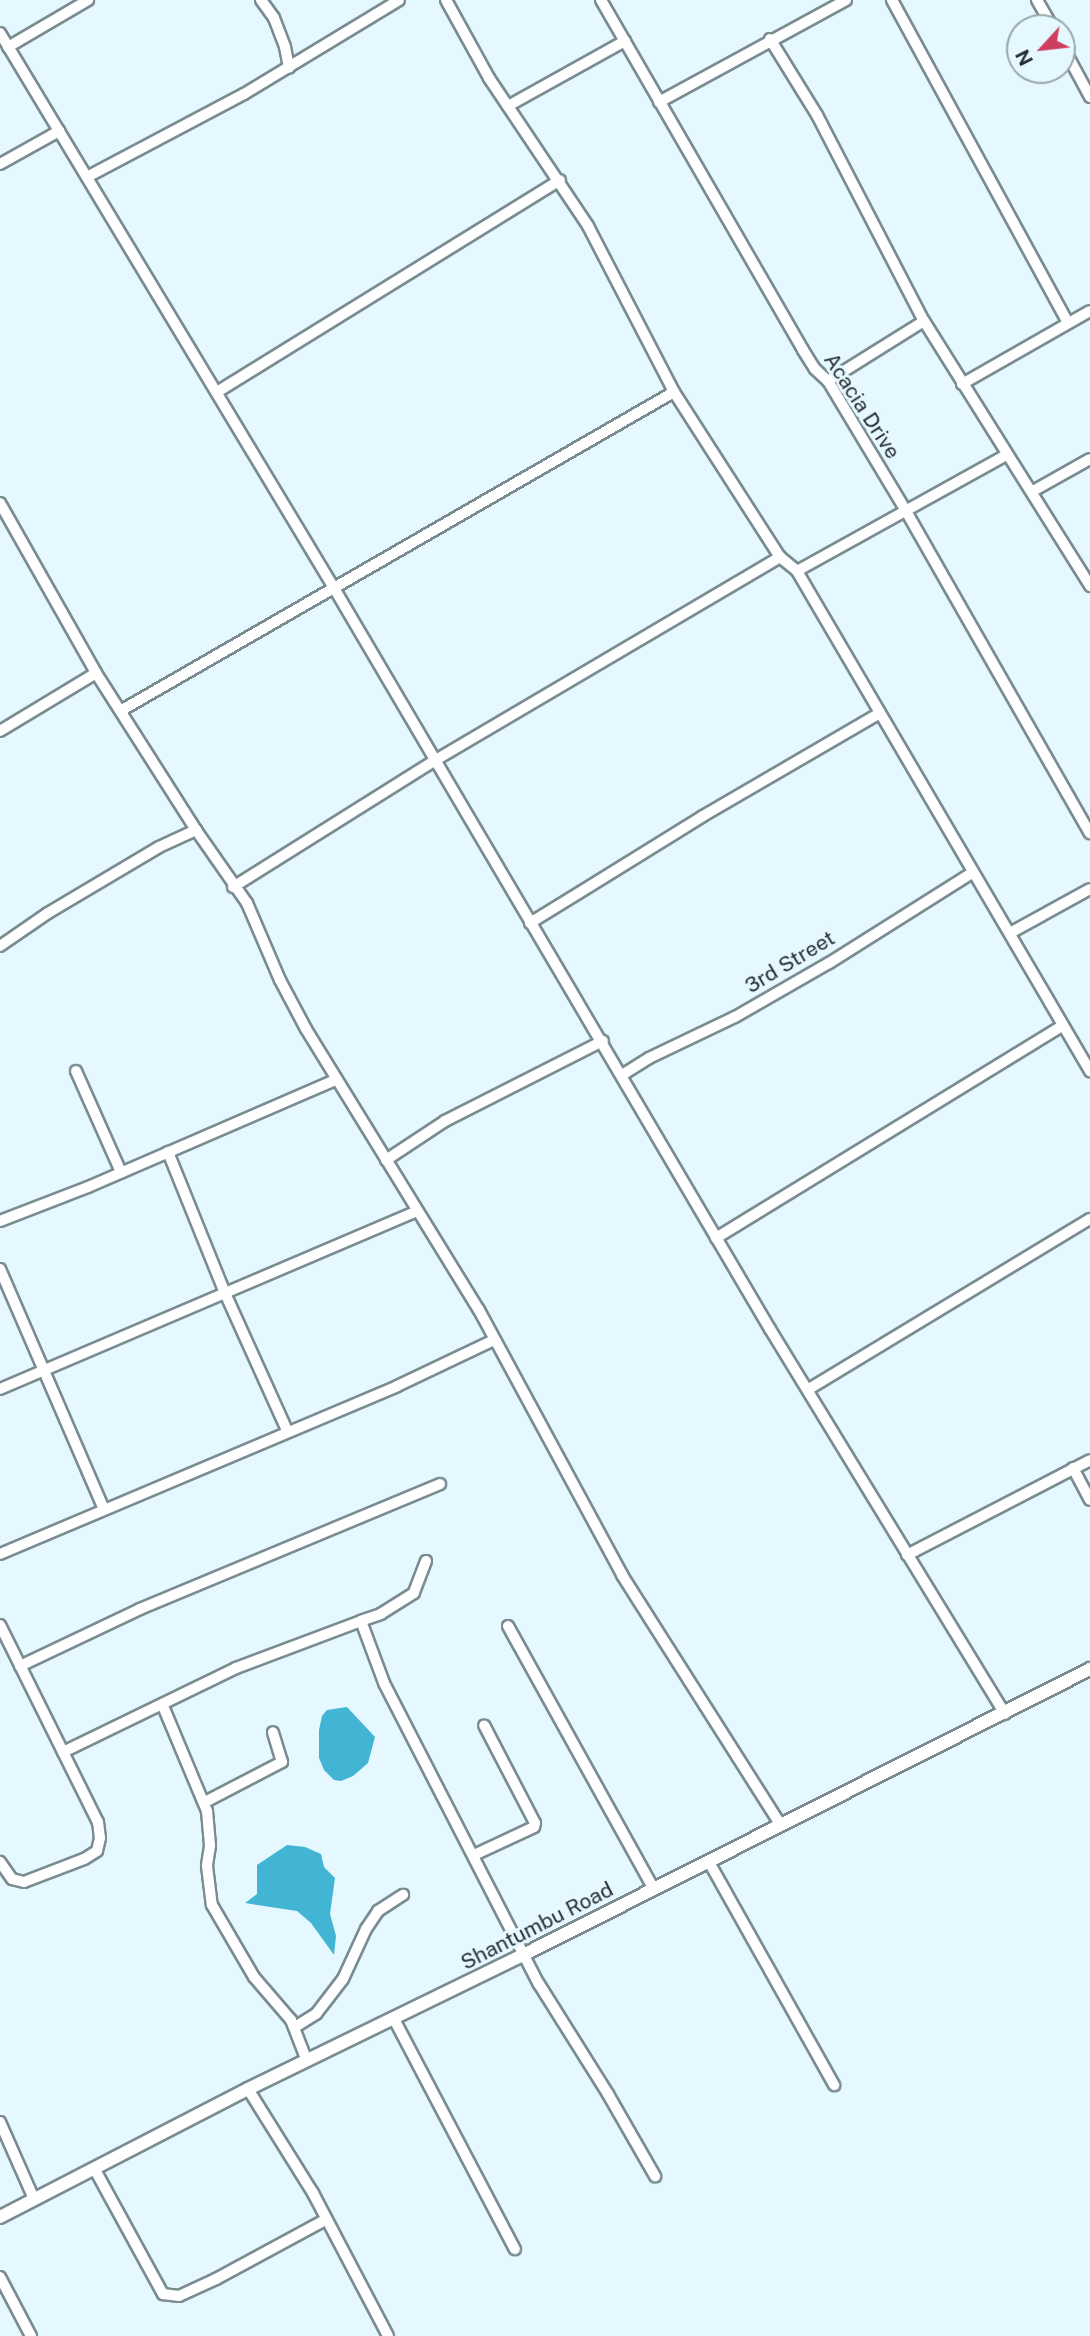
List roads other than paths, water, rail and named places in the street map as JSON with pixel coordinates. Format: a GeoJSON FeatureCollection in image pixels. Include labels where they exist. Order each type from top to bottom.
{"type":"FeatureCollection","features":[{"type":"Feature","properties":{"kind":"street"},"geometry":{"type":"LineString","coordinates":[[8,47],[88,0]]}},
{"type":"Feature","properties":{"kind":"street"},"geometry":{"type":"LineString","coordinates":[[261,0],[274,18],[289,68]]}},
{"type":"Feature","properties":{"kind":"street"},"geometry":{"type":"LineString","coordinates":[[87,177],[289,68],[399,0]]}},
{"type":"Feature","properties":{"kind":"street"},"geometry":{"type":"LineString","coordinates":[[446,0],[508,106],[560,180],[588,226],[674,392],[780,557],[797,571],[878,714],[1090,1071]]}},
{"type":"Feature","properties":{"kind":"street","name":"Acacia Drive"},"geometry":{"type":"LineString","coordinates":[[601,0],[803,350],[815,369],[828,381],[906,511],[1090,833]]}},
{"type":"Feature","properties":{"kind":"street"},"geometry":{"type":"LineString","coordinates":[[659,102],[770,39],[846,0]]}},
{"type":"Feature","properties":{"kind":"street"},"geometry":{"type":"LineString","coordinates":[[892,0],[1068,323]]}},
{"type":"Feature","properties":{"kind":"street"},"geometry":{"type":"LineString","coordinates":[[0,33],[334,588],[530,923],[603,1041],[716,1238],[1005,1714]]}},
{"type":"Feature","properties":{"kind":"street"},"geometry":{"type":"LineString","coordinates":[[770,39],[817,115],[924,321],[1006,455],[1033,491],[1090,586]]}},
{"type":"Feature","properties":{"kind":"street"},"geometry":{"type":"LineString","coordinates":[[508,106],[625,41]]}},
{"type":"Feature","properties":{"kind":"street"},"geometry":{"type":"LineString","coordinates":[[1076,71],[1090,97]]}},
{"type":"Feature","properties":{"kind":"street"},"geometry":{"type":"LineString","coordinates":[[0,164],[59,131]]}},
{"type":"Feature","properties":{"kind":"street"},"geometry":{"type":"LineString","coordinates":[[217,392],[560,180]]}},
{"type":"Feature","properties":{"kind":"street"},"geometry":{"type":"LineString","coordinates":[[962,384],[1090,311]]}},
{"type":"Feature","properties":{"kind":"street"},"geometry":{"type":"LineString","coordinates":[[828,381],[924,321]]}},
{"type":"Feature","properties":{"kind":"street"},"geometry":{"type":"LineString","coordinates":[[122,710],[674,392]]}},
{"type":"Feature","properties":{"kind":"street"},"geometry":{"type":"LineString","coordinates":[[797,571],[1006,455]]}},
{"type":"Feature","properties":{"kind":"street"},"geometry":{"type":"LineString","coordinates":[[1033,491],[1090,459]]}},
{"type":"Feature","properties":{"kind":"street"},"geometry":{"type":"LineString","coordinates":[[0,503],[96,673],[233,887],[247,903],[280,980],[494,1340],[622,1575],[780,1824]]}},
{"type":"Feature","properties":{"kind":"street"},"geometry":{"type":"LineString","coordinates":[[233,887],[434,761],[780,557]]}},
{"type":"Feature","properties":{"kind":"street"},"geometry":{"type":"LineString","coordinates":[[0,730],[96,673]]}},
{"type":"Feature","properties":{"kind":"street"},"geometry":{"type":"LineString","coordinates":[[530,923],[703,816],[878,714]]}},
{"type":"Feature","properties":{"kind":"street"},"geometry":{"type":"LineString","coordinates":[[0,946],[159,847],[196,830]]}},
{"type":"Feature","properties":{"kind":"street","name":"3rd Street"},"geometry":{"type":"LineString","coordinates":[[622,1075],[649,1058],[727,1021],[817,970],[972,873]]}},
{"type":"Feature","properties":{"kind":"street"},"geometry":{"type":"LineString","coordinates":[[1010,933],[1090,889]]}},
{"type":"Feature","properties":{"kind":"street"},"geometry":{"type":"LineString","coordinates":[[716,1238],[1062,1026]]}},
{"type":"Feature","properties":{"kind":"street"},"geometry":{"type":"LineString","coordinates":[[386,1160],[445,1121],[603,1041]]}},
{"type":"Feature","properties":{"kind":"street"},"geometry":{"type":"LineString","coordinates":[[76,1072],[121,1172]]}},
{"type":"Feature","properties":{"kind":"street"},"geometry":{"type":"LineString","coordinates":[[0,1221],[337,1079]]}},
{"type":"Feature","properties":{"kind":"street"},"geometry":{"type":"LineString","coordinates":[[168,1152],[225,1293],[287,1430]]}},
{"type":"Feature","properties":{"kind":"street"},"geometry":{"type":"LineString","coordinates":[[0,1389],[417,1211]]}},
{"type":"Feature","properties":{"kind":"street"},"geometry":{"type":"LineString","coordinates":[[809,1390],[1090,1219]]}},
{"type":"Feature","properties":{"kind":"street"},"geometry":{"type":"LineString","coordinates":[[0,1269],[104,1509]]}},
{"type":"Feature","properties":{"kind":"street"},"geometry":{"type":"LineString","coordinates":[[0,1554],[287,1430],[397,1386],[494,1340]]}},
{"type":"Feature","properties":{"kind":"street"},"geometry":{"type":"LineString","coordinates":[[907,1555],[1090,1460]]}},
{"type":"Feature","properties":{"kind":"street"},"geometry":{"type":"LineString","coordinates":[[1073,1468],[1090,1500]]}},
{"type":"Feature","properties":{"kind":"street"},"geometry":{"type":"LineString","coordinates":[[20,1666],[140,1609],[440,1484]]}},
{"type":"Feature","properties":{"kind":"street"},"geometry":{"type":"LineString","coordinates":[[63,1752],[163,1706],[236,1668],[381,1614],[414,1593],[426,1561]]}},
{"type":"Feature","properties":{"kind":"street"},"geometry":{"type":"LineString","coordinates":[[361,1621],[389,1696],[545,1995],[608,2094],[654,2176]]}},
{"type":"Feature","properties":{"kind":"street"},"geometry":{"type":"LineString","coordinates":[[0,1625],[98,1822],[97,1851],[24,1882],[12,1879],[0,1862]]}},
{"type":"Feature","properties":{"kind":"street"},"geometry":{"type":"LineString","coordinates":[[508,1626],[654,1889]]}},
{"type":"Feature","properties":{"kind":"street","name":"Shantumbu Road"},"geometry":{"type":"LineString","coordinates":[[0,2217],[248,2089],[525,1954],[1090,1669]]}},
{"type":"Feature","properties":{"kind":"street"},"geometry":{"type":"LineString","coordinates":[[163,1706],[205,1802],[209,1830],[207,1866],[212,1905],[254,1977],[295,2027],[307,2061]]}},
{"type":"Feature","properties":{"kind":"street"},"geometry":{"type":"LineString","coordinates":[[474,1855],[534,1827],[535,1822],[484,1725]]}},
{"type":"Feature","properties":{"kind":"street"},"geometry":{"type":"LineString","coordinates":[[205,1802],[279,1765],[282,1755],[273,1732]]}},
{"type":"Feature","properties":{"kind":"street"},"geometry":{"type":"LineString","coordinates":[[709,1861],[834,2085]]}},
{"type":"Feature","properties":{"kind":"street"},"geometry":{"type":"LineString","coordinates":[[295,2027],[316,2014],[344,1979],[366,1929],[378,1911],[403,1895]]}},
{"type":"Feature","properties":{"kind":"street"},"geometry":{"type":"LineString","coordinates":[[394,2019],[515,2249]]}},
{"type":"Feature","properties":{"kind":"street"},"geometry":{"type":"LineString","coordinates":[[248,2089],[313,2193],[388,2336]]}},
{"type":"Feature","properties":{"kind":"street"},"geometry":{"type":"LineString","coordinates":[[0,2122],[34,2200]]}},
{"type":"Feature","properties":{"kind":"street"},"geometry":{"type":"LineString","coordinates":[[94,2168],[163,2294],[179,2297],[325,2220]]}},
{"type":"Feature","properties":{"kind":"street"},"geometry":{"type":"LineString","coordinates":[[0,2277],[31,2336]]}},
{"type":"Feature","properties":{"kind":"water"},"geometry":{"type":"Polygon","coordinates":[[[347,1707],[375,1737],[368,1763],[353,1776],[341,1781],[334,1780],[324,1770],[319,1758],[319,1730],[322,1716],[327,1710],[347,1707]]]}},
{"type":"Feature","properties":{"kind":"water"},"geometry":{"type":"Polygon","coordinates":[[[287,1845],[305,1847],[321,1854],[324,1867],[335,1878],[330,1914],[336,1936],[334,1955],[311,1923],[297,1911],[245,1903],[257,1894],[257,1865],[287,1845]]]}}]}
